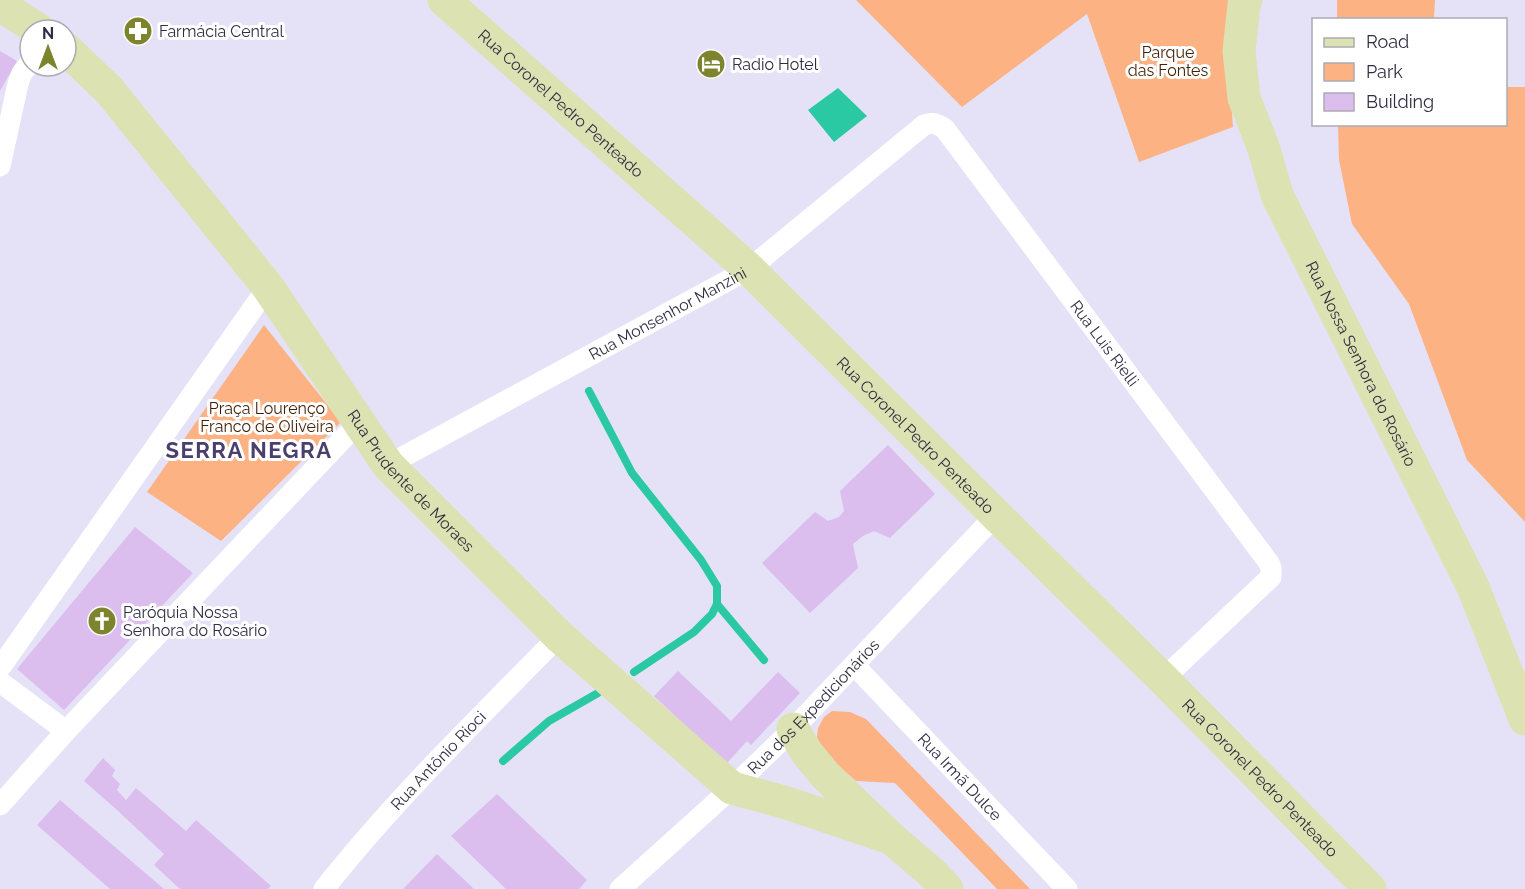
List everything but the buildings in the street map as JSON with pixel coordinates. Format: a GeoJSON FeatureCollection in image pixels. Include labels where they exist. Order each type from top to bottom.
{"type":"FeatureCollection","features":[{"type":"Feature","properties":{"kind":"main road","name":"Rua Coronel Pedro Penteado"},"geometry":{"type":"LineString","coordinates":[[444,0],[749,269],[1163,679],[1370,889]]}},
{"type":"Feature","properties":{"kind":"main road","name":"Rua Nossa Senhora do Rosário"},"geometry":{"type":"LineString","coordinates":[[1246,0],[1239,51],[1244,98],[1264,149],[1277,195],[1473,587],[1517,685],[1525,719]]}},
{"type":"Feature","properties":{"kind":"main road"},"geometry":{"type":"LineString","coordinates":[[0,4],[21,18]]}},
{"type":"Feature","properties":{"kind":"main road","name":"Rua Prudente de Moraes"},"geometry":{"type":"LineString","coordinates":[[78,59],[110,90],[268,287],[388,465],[559,636],[732,788]]}},
{"type":"Feature","properties":{"kind":"main road"},"geometry":{"type":"LineString","coordinates":[[793,729],[807,753],[826,776],[947,889]]}},
{"type":"Feature","properties":{"kind":"main road"},"geometry":{"type":"LineString","coordinates":[[732,788],[787,803],[891,838]]}},
{"type":"Feature","properties":{"kind":"street"},"geometry":{"type":"LineString","coordinates":[[0,4],[5,0]]}},
{"type":"Feature","properties":{"kind":"street"},"geometry":{"type":"LineString","coordinates":[[0,166],[20,78]]}},
{"type":"Feature","properties":{"kind":"street","name":"Rua Luis Rielli"},"geometry":{"type":"LineString","coordinates":[[924,124],[932,122],[945,129],[1266,558],[1271,568],[1271,577],[1163,679]]}},
{"type":"Feature","properties":{"kind":"street","name":"Rua Monsenhor Manzini"},"geometry":{"type":"LineString","coordinates":[[388,465],[749,269],[924,124]]}},
{"type":"Feature","properties":{"kind":"street"},"geometry":{"type":"LineString","coordinates":[[0,668],[268,287]]}},
{"type":"Feature","properties":{"kind":"street"},"geometry":{"type":"LineString","coordinates":[[0,805],[66,731],[359,422]]}},
{"type":"Feature","properties":{"kind":"street","name":"Rua dos Expedicionários"},"geometry":{"type":"LineString","coordinates":[[620,889],[732,788],[793,729],[996,515]]}},
{"type":"Feature","properties":{"kind":"street","name":"Rua Antônio Rioci"},"geometry":{"type":"LineString","coordinates":[[324,889],[352,853],[431,767],[559,636]]}},
{"type":"Feature","properties":{"kind":"street","name":"Rua Irmã Dulce"},"geometry":{"type":"LineString","coordinates":[[854,665],[1067,889]]}},
{"type":"Feature","properties":{"kind":"street"},"geometry":{"type":"LineString","coordinates":[[0,682],[66,731]]}},
{"type":"Feature","properties":{"kind":"green space","name":"Parque das Fontes"},"geometry":{"type":"Polygon","coordinates":[[[856,0],[1234,0],[1228,57],[1233,127],[1139,162],[1087,14],[962,107],[856,0]]]}},
{"type":"Feature","properties":{"kind":"green space"},"geometry":{"type":"Polygon","coordinates":[[[1337,0],[1435,0],[1434,18],[1337,18],[1337,0]]]}},
{"type":"Feature","properties":{"kind":"green space"},"geometry":{"type":"Polygon","coordinates":[[[1507,87],[1525,87],[1525,522],[1467,460],[1409,304],[1352,224],[1339,160],[1338,126],[1507,126],[1507,87]]]}},
{"type":"Feature","properties":{"kind":"green space","name":"Praça Lourenço Franco de Oliveira"},"geometry":{"type":"Polygon","coordinates":[[[264,325],[341,422],[221,541],[147,492],[264,325]]]}},
{"type":"Feature","properties":{"kind":"green space"},"geometry":{"type":"Polygon","coordinates":[[[832,711],[850,712],[866,719],[1030,889],[997,889],[895,783],[856,781],[821,751],[817,737],[818,728],[824,717],[832,711]]]}},
{"type":"Feature","properties":{"kind":"shaded area"},"geometry":{"type":"Polygon","coordinates":[[[838,88],[867,116],[834,142],[808,110],[838,88]]]}},
{"type":"Feature","properties":{"kind":"waterway"},"geometry":{"type":"LineString","coordinates":[[589,391],[632,473],[701,560],[717,586],[717,604],[712,614],[694,632],[634,672]]}},
{"type":"Feature","properties":{"kind":"waterway"},"geometry":{"type":"LineString","coordinates":[[717,604],[764,660]]}},
{"type":"Feature","properties":{"kind":"waterway"},"geometry":{"type":"LineString","coordinates":[[503,761],[549,721],[598,693]]}},
{"type":"Feature","properties":{"kind":"place","name":"Farmácia Central"},"geometry":{"type":"Point","coordinates":[138,31]}},
{"type":"Feature","properties":{"kind":"place","name":"Radio Hotel"},"geometry":{"type":"Point","coordinates":[711,64]}},
{"type":"Feature","properties":{"kind":"place","name":"Paróquia Nossa Senhora do Rosário"},"geometry":{"type":"Point","coordinates":[102,621]}},
{"type":"Feature","properties":{"kind":"district","name":"SERRA NEGRA"},"geometry":{"type":"Point","coordinates":[249,450]}}]}
